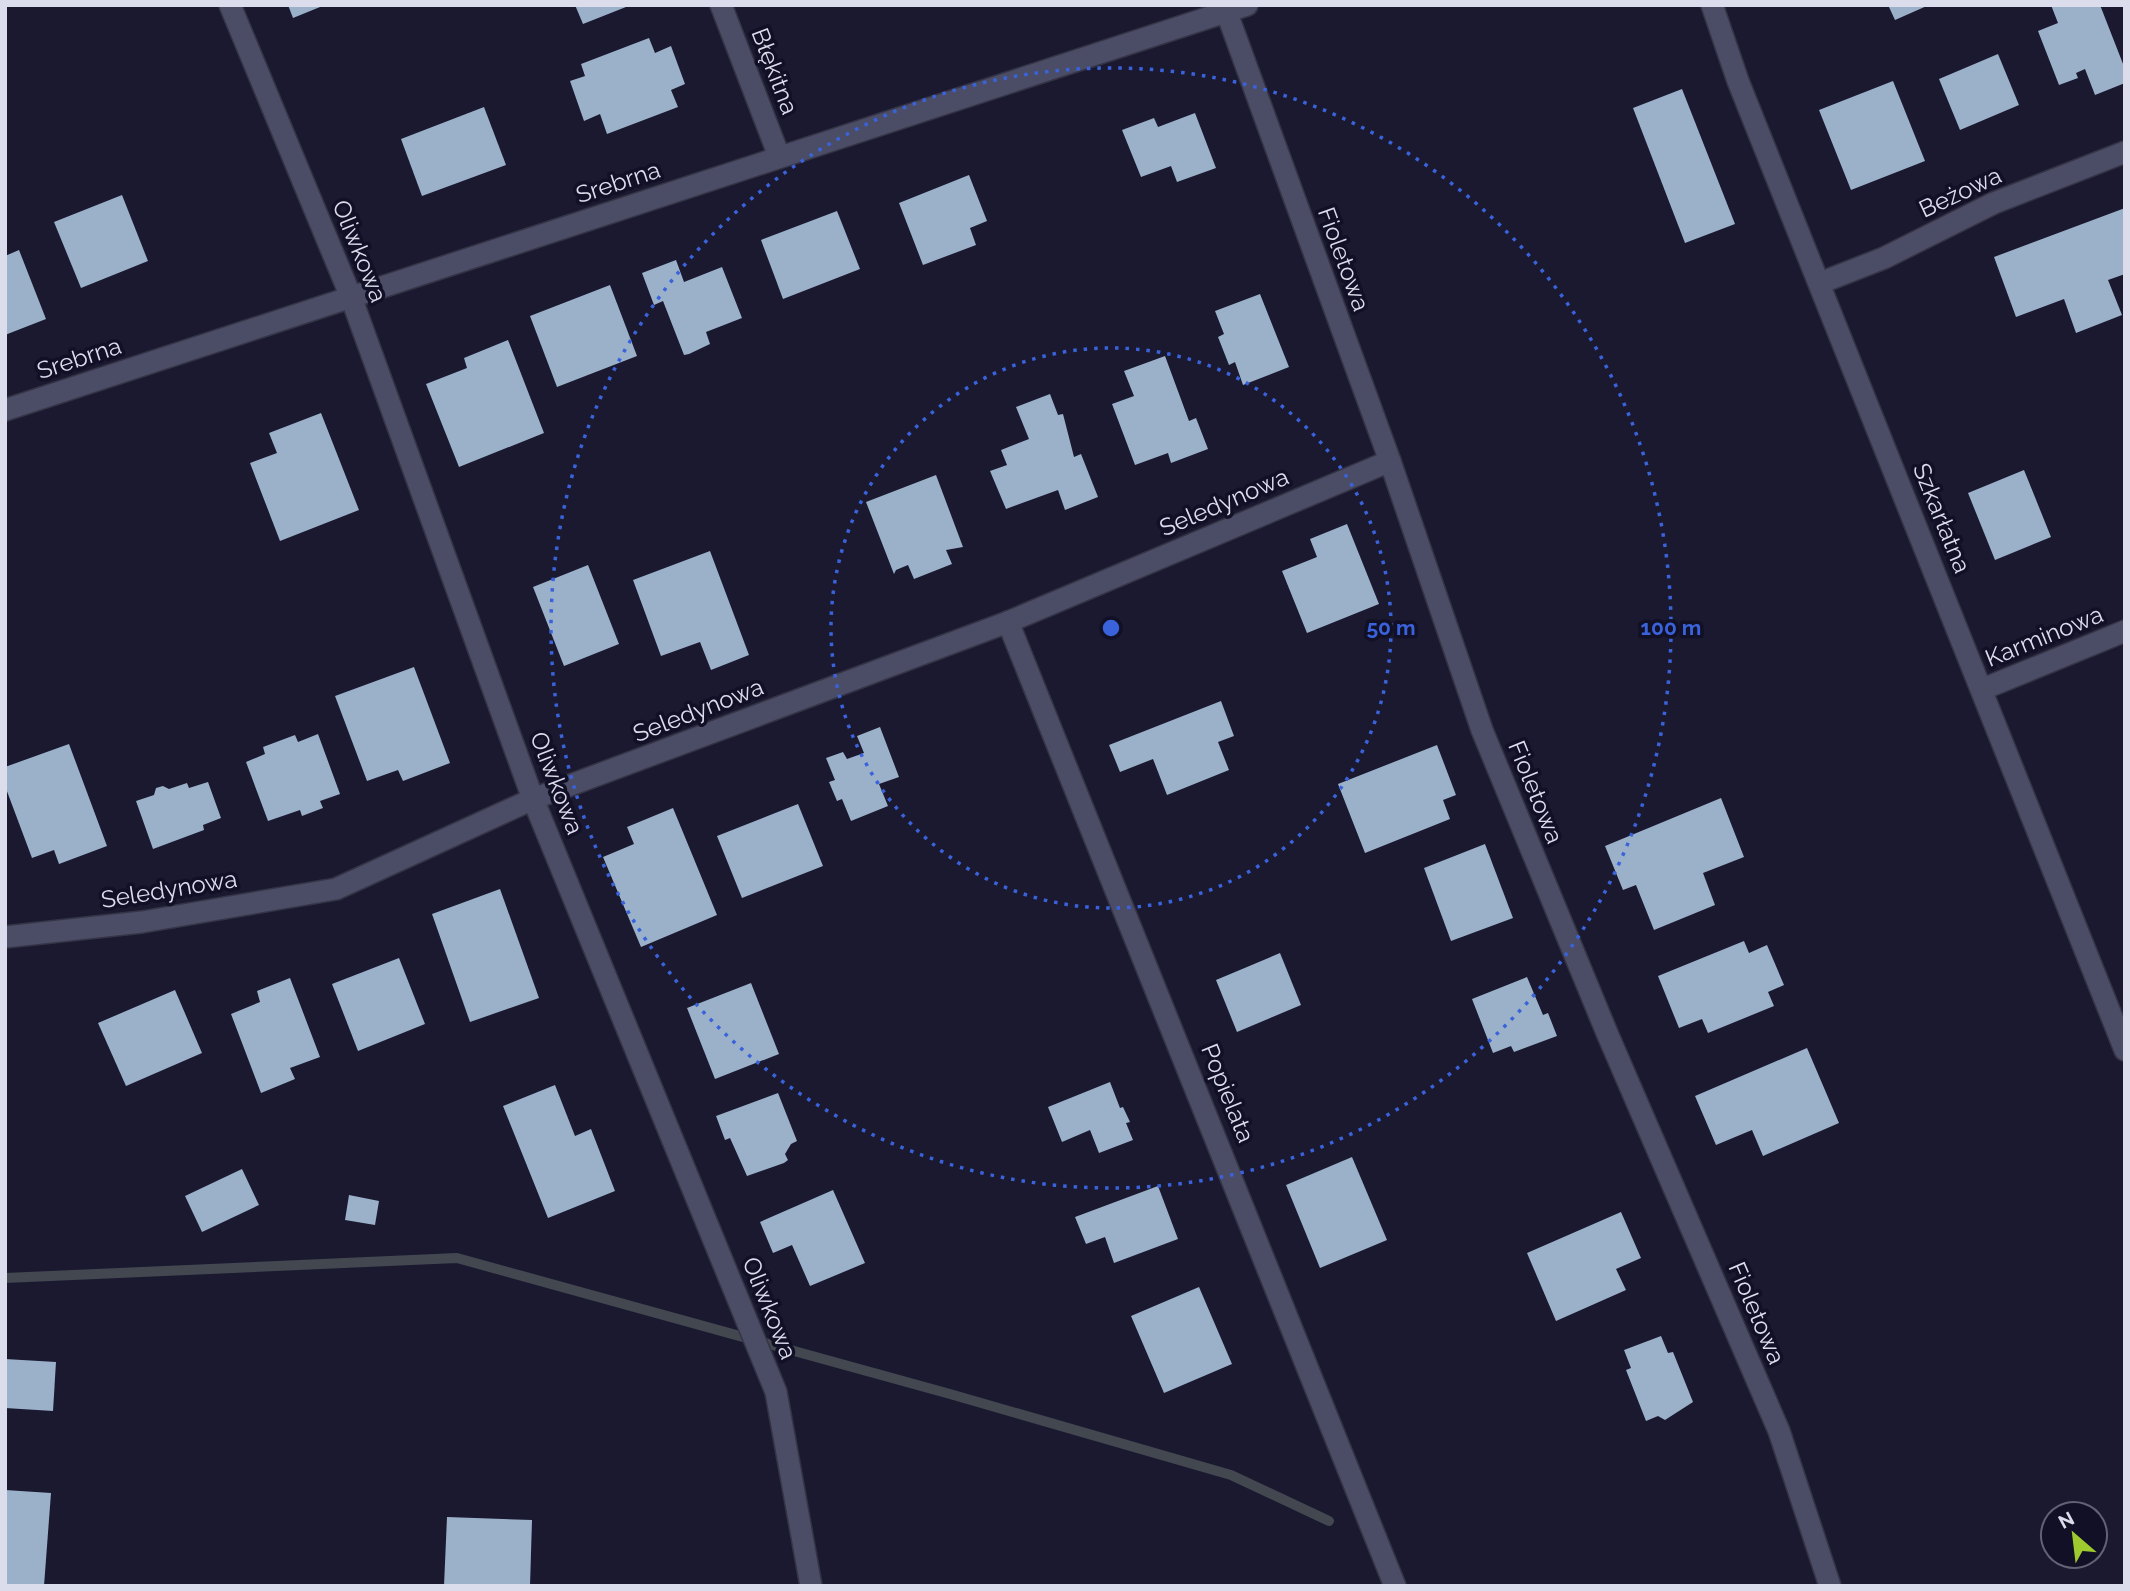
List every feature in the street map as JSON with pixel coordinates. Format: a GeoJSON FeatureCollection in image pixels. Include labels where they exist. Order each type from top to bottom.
{"type":"FeatureCollection","features":[{"type":"Feature","properties":{"kind":"street","name":"Oliwkowa"},"geometry":{"type":"LineString","coordinates":[[230,5],[351,298],[533,799],[776,1392],[811,1586]]}},
{"type":"Feature","properties":{"kind":"street","name":"Błękitna"},"geometry":{"type":"LineString","coordinates":[[722,5],[779,156]]}},
{"type":"Feature","properties":{"kind":"street","name":"Srebrna"},"geometry":{"type":"LineString","coordinates":[[5,410],[1225,9],[1247,5]]}},
{"type":"Feature","properties":{"kind":"street","name":"Szkarłatna"},"geometry":{"type":"LineString","coordinates":[[1712,5],[1738,81],[2125,1050]]}},
{"type":"Feature","properties":{"kind":"street","name":"Fioletowa"},"geometry":{"type":"LineString","coordinates":[[1225,9],[1390,461],[1482,730],[1607,1034],[1779,1431],[1830,1586]]}},
{"type":"Feature","properties":{"kind":"street","name":"Beżowa"},"geometry":{"type":"LineString","coordinates":[[1820,284],[1884,257],[1994,203],[2125,152]]}},
{"type":"Feature","properties":{"kind":"street","name":"Seledynowa"},"geometry":{"type":"LineString","coordinates":[[5,937],[142,922],[336,889],[533,799],[1008,622],[1390,461]]}},
{"type":"Feature","properties":{"kind":"street","name":"Popielata"},"geometry":{"type":"LineString","coordinates":[[1008,622],[1395,1586]]}},
{"type":"Feature","properties":{"kind":"street","name":"Karminowa"},"geometry":{"type":"LineString","coordinates":[[1983,689],[2125,631]]}},
{"type":"Feature","properties":{"kind":"building"},"geometry":{"type":"Polygon","coordinates":[[[288,5],[325,5],[293,18],[288,5]]]}},
{"type":"Feature","properties":{"kind":"building"},"geometry":{"type":"Polygon","coordinates":[[[575,5],[631,5],[583,24],[575,5]]]}},
{"type":"Feature","properties":{"kind":"building"},"geometry":{"type":"Polygon","coordinates":[[[1929,5],[1895,20],[1889,7],[1929,5]]]}},
{"type":"Feature","properties":{"kind":"building"},"geometry":{"type":"Polygon","coordinates":[[[2051,5],[2100,5],[2125,69],[2125,83],[2095,95],[2085,69],[2076,73],[2078,78],[2059,85],[2038,31],[2058,23],[2051,5]]]}},
{"type":"Feature","properties":{"kind":"building"},"geometry":{"type":"Polygon","coordinates":[[[649,38],[655,53],[671,46],[685,84],[671,90],[678,107],[607,134],[600,114],[584,121],[570,81],[585,76],[581,64],[649,38]]]}},
{"type":"Feature","properties":{"kind":"building"},"geometry":{"type":"Polygon","coordinates":[[[1998,54],[2019,105],[1960,130],[1939,79],[1998,54]]]}},
{"type":"Feature","properties":{"kind":"building"},"geometry":{"type":"Polygon","coordinates":[[[1893,81],[1925,161],[1851,190],[1819,110],[1893,81]]]}},
{"type":"Feature","properties":{"kind":"building"},"geometry":{"type":"Polygon","coordinates":[[[1682,89],[1735,224],[1685,243],[1633,108],[1682,89]]]}},
{"type":"Feature","properties":{"kind":"building"},"geometry":{"type":"Polygon","coordinates":[[[484,107],[506,165],[422,196],[401,139],[484,107]]]}},
{"type":"Feature","properties":{"kind":"building"},"geometry":{"type":"Polygon","coordinates":[[[1195,113],[1216,168],[1177,182],[1171,166],[1141,177],[1122,130],[1154,118],[1158,127],[1195,113]]]}},
{"type":"Feature","properties":{"kind":"building"},"geometry":{"type":"Polygon","coordinates":[[[969,175],[987,221],[970,228],[976,245],[923,265],[899,203],[969,175]]]}},
{"type":"Feature","properties":{"kind":"building"},"geometry":{"type":"Polygon","coordinates":[[[122,195],[148,261],[81,288],[54,222],[122,195]]]}},
{"type":"Feature","properties":{"kind":"building"},"geometry":{"type":"Polygon","coordinates":[[[2125,208],[2125,274],[2108,280],[2122,315],[2076,333],[2064,299],[2016,317],[1994,257],[2125,208]]]}},
{"type":"Feature","properties":{"kind":"building"},"geometry":{"type":"Polygon","coordinates":[[[837,211],[860,269],[783,299],[761,240],[837,211]]]}},
{"type":"Feature","properties":{"kind":"building"},"geometry":{"type":"Polygon","coordinates":[[[19,250],[46,319],[5,335],[5,256],[19,250]]]}},
{"type":"Feature","properties":{"kind":"building"},"geometry":{"type":"Polygon","coordinates":[[[676,260],[684,282],[722,267],[742,318],[706,332],[710,344],[684,355],[663,301],[654,305],[642,273],[676,260]]]}},
{"type":"Feature","properties":{"kind":"building"},"geometry":{"type":"Polygon","coordinates":[[[610,285],[637,356],[557,387],[530,316],[610,285]]]}},
{"type":"Feature","properties":{"kind":"building"},"geometry":{"type":"Polygon","coordinates":[[[1260,294],[1289,367],[1243,385],[1235,362],[1229,365],[1218,337],[1224,334],[1215,311],[1260,294]]]}},
{"type":"Feature","properties":{"kind":"building"},"geometry":{"type":"Polygon","coordinates":[[[508,340],[544,433],[459,467],[426,384],[467,368],[464,358],[508,340]]]}},
{"type":"Feature","properties":{"kind":"building"},"geometry":{"type":"Polygon","coordinates":[[[1165,356],[1189,421],[1196,418],[1208,449],[1171,463],[1168,453],[1135,465],[1112,404],[1134,396],[1124,371],[1165,356]]]}},
{"type":"Feature","properties":{"kind":"building"},"geometry":{"type":"Polygon","coordinates":[[[1050,394],[1058,415],[1063,414],[1074,457],[1081,454],[1098,497],[1065,510],[1058,490],[1006,509],[990,471],[1007,465],[1001,450],[1029,439],[1016,407],[1050,394]]]}},
{"type":"Feature","properties":{"kind":"building"},"geometry":{"type":"Polygon","coordinates":[[[321,413],[359,510],[280,541],[250,463],[277,453],[269,433],[321,413]]]}},
{"type":"Feature","properties":{"kind":"building"},"geometry":{"type":"Polygon","coordinates":[[[2024,470],[2051,537],[1995,560],[1968,493],[2024,470]]]}},
{"type":"Feature","properties":{"kind":"building"},"geometry":{"type":"Polygon","coordinates":[[[936,475],[963,547],[946,550],[952,564],[914,579],[908,565],[896,570],[894,574],[866,502],[936,475]]]}},
{"type":"Feature","properties":{"kind":"building"},"geometry":{"type":"Polygon","coordinates":[[[1347,524],[1379,604],[1307,633],[1282,571],[1317,557],[1310,539],[1347,524]]]}},
{"type":"Feature","properties":{"kind":"building"},"geometry":{"type":"Polygon","coordinates":[[[710,551],[749,655],[711,670],[700,642],[661,656],[633,580],[710,551]]]}},
{"type":"Feature","properties":{"kind":"building"},"geometry":{"type":"Polygon","coordinates":[[[588,565],[619,644],[564,666],[533,587],[588,565]]]}},
{"type":"Feature","properties":{"kind":"building"},"geometry":{"type":"Polygon","coordinates":[[[414,667],[450,763],[403,781],[398,770],[367,781],[335,696],[414,667]]]}},
{"type":"Feature","properties":{"kind":"building"},"geometry":{"type":"Polygon","coordinates":[[[1221,701],[1234,736],[1218,742],[1229,770],[1167,795],[1153,759],[1120,772],[1109,745],[1221,701]]]}},
{"type":"Feature","properties":{"kind":"building"},"geometry":{"type":"Polygon","coordinates":[[[880,727],[899,777],[879,784],[888,806],[851,821],[842,799],[837,801],[829,782],[835,780],[826,758],[843,752],[847,759],[864,753],[857,736],[880,727]]]}},
{"type":"Feature","properties":{"kind":"building"},"geometry":{"type":"Polygon","coordinates":[[[318,734],[340,794],[320,801],[323,808],[302,816],[300,810],[268,821],[246,762],[265,754],[263,747],[295,735],[298,742],[318,734]]]}},
{"type":"Feature","properties":{"kind":"building"},"geometry":{"type":"Polygon","coordinates":[[[69,744],[107,846],[59,864],[54,850],[32,858],[5,786],[5,767],[69,744]]]}},
{"type":"Feature","properties":{"kind":"building"},"geometry":{"type":"Polygon","coordinates":[[[1437,745],[1456,795],[1443,800],[1450,819],[1365,853],[1338,784],[1437,745]]]}},
{"type":"Feature","properties":{"kind":"building"},"geometry":{"type":"Polygon","coordinates":[[[208,782],[221,818],[203,825],[204,830],[153,849],[136,801],[154,795],[156,788],[163,786],[169,789],[187,783],[189,788],[208,782]]]}},
{"type":"Feature","properties":{"kind":"building"},"geometry":{"type":"Polygon","coordinates":[[[1721,798],[1744,857],[1703,873],[1715,905],[1654,930],[1636,885],[1623,890],[1605,846],[1721,798]]]}},
{"type":"Feature","properties":{"kind":"building"},"geometry":{"type":"Polygon","coordinates":[[[798,804],[823,866],[742,898],[717,836],[798,804]]]}},
{"type":"Feature","properties":{"kind":"building"},"geometry":{"type":"Polygon","coordinates":[[[673,808],[717,915],[641,947],[603,857],[634,844],[627,827],[673,808]]]}},
{"type":"Feature","properties":{"kind":"building"},"geometry":{"type":"Polygon","coordinates":[[[1485,844],[1513,918],[1451,941],[1424,868],[1485,844]]]}},
{"type":"Feature","properties":{"kind":"building"},"geometry":{"type":"Polygon","coordinates":[[[500,889],[539,998],[470,1022],[432,914],[500,889]]]}},
{"type":"Feature","properties":{"kind":"building"},"geometry":{"type":"Polygon","coordinates":[[[1744,941],[1749,953],[1767,945],[1784,985],[1768,992],[1774,1006],[1708,1033],[1702,1019],[1679,1028],[1658,976],[1744,941]]]}},
{"type":"Feature","properties":{"kind":"building"},"geometry":{"type":"Polygon","coordinates":[[[1280,953],[1301,1005],[1237,1032],[1216,980],[1280,953]]]}},
{"type":"Feature","properties":{"kind":"building"},"geometry":{"type":"Polygon","coordinates":[[[399,958],[425,1024],[358,1051],[332,984],[399,958]]]}},
{"type":"Feature","properties":{"kind":"building"},"geometry":{"type":"Polygon","coordinates":[[[1527,977],[1543,1015],[1548,1013],[1557,1036],[1514,1052],[1511,1046],[1493,1053],[1472,999],[1527,977]]]}},
{"type":"Feature","properties":{"kind":"building"},"geometry":{"type":"Polygon","coordinates":[[[290,978],[320,1057],[290,1068],[295,1079],[261,1093],[231,1014],[260,1002],[257,991],[290,978]]]}},
{"type":"Feature","properties":{"kind":"building"},"geometry":{"type":"Polygon","coordinates":[[[751,983],[779,1054],[715,1079],[687,1008],[751,983]]]}},
{"type":"Feature","properties":{"kind":"building"},"geometry":{"type":"Polygon","coordinates":[[[175,990],[202,1053],[126,1086],[98,1023],[175,990]]]}},
{"type":"Feature","properties":{"kind":"building"},"geometry":{"type":"Polygon","coordinates":[[[1807,1048],[1839,1123],[1763,1156],[1752,1130],[1716,1145],[1695,1096],[1807,1048]]]}},
{"type":"Feature","properties":{"kind":"building"},"geometry":{"type":"Polygon","coordinates":[[[1110,1082],[1120,1108],[1123,1107],[1130,1122],[1126,1123],[1133,1140],[1099,1153],[1090,1130],[1062,1142],[1048,1107],[1110,1082]]]}},
{"type":"Feature","properties":{"kind":"building"},"geometry":{"type":"Polygon","coordinates":[[[555,1085],[575,1136],[591,1129],[615,1191],[548,1218],[503,1106],[555,1085]]]}},
{"type":"Feature","properties":{"kind":"building"},"geometry":{"type":"Polygon","coordinates":[[[778,1093],[797,1141],[791,1144],[785,1154],[788,1160],[784,1163],[747,1176],[730,1138],[725,1140],[716,1116],[778,1093]]]}},
{"type":"Feature","properties":{"kind":"building"},"geometry":{"type":"Polygon","coordinates":[[[1352,1157],[1387,1240],[1320,1268],[1286,1185],[1352,1157]]]}},
{"type":"Feature","properties":{"kind":"building"},"geometry":{"type":"Polygon","coordinates":[[[242,1169],[259,1205],[202,1232],[185,1196],[242,1169]]]}},
{"type":"Feature","properties":{"kind":"building"},"geometry":{"type":"Polygon","coordinates":[[[1158,1186],[1178,1239],[1114,1263],[1105,1237],[1086,1244],[1075,1217],[1158,1186]]]}},
{"type":"Feature","properties":{"kind":"building"},"geometry":{"type":"Polygon","coordinates":[[[833,1190],[865,1263],[810,1286],[792,1245],[773,1253],[760,1222],[833,1190]]]}},
{"type":"Feature","properties":{"kind":"building"},"geometry":{"type":"Polygon","coordinates":[[[349,1195],[379,1201],[375,1225],[345,1220],[349,1195]]]}},
{"type":"Feature","properties":{"kind":"building"},"geometry":{"type":"Polygon","coordinates":[[[1621,1212],[1641,1258],[1616,1269],[1626,1290],[1556,1321],[1527,1253],[1621,1212]]]}},
{"type":"Feature","properties":{"kind":"building"},"geometry":{"type":"Polygon","coordinates":[[[1199,1287],[1232,1364],[1164,1393],[1131,1316],[1199,1287]]]}},
{"type":"Feature","properties":{"kind":"building"},"geometry":{"type":"Polygon","coordinates":[[[1661,1336],[1668,1353],[1673,1352],[1693,1402],[1665,1420],[1658,1416],[1646,1421],[1626,1370],[1631,1368],[1624,1350],[1661,1336]]]}},
{"type":"Feature","properties":{"kind":"building"},"geometry":{"type":"Polygon","coordinates":[[[5,1359],[56,1362],[53,1411],[5,1408],[5,1359]]]}},
{"type":"Feature","properties":{"kind":"building"},"geometry":{"type":"Polygon","coordinates":[[[5,1490],[51,1493],[44,1586],[5,1586],[5,1490]]]}},
{"type":"Feature","properties":{"kind":"building"},"geometry":{"type":"Polygon","coordinates":[[[447,1517],[532,1520],[530,1586],[444,1586],[447,1517]]]}},
{"type":"Feature","properties":{"kind":"waterway"},"geometry":{"type":"LineString","coordinates":[[5,1278],[457,1258],[950,1394],[1231,1475],[1329,1521]]}}]}
